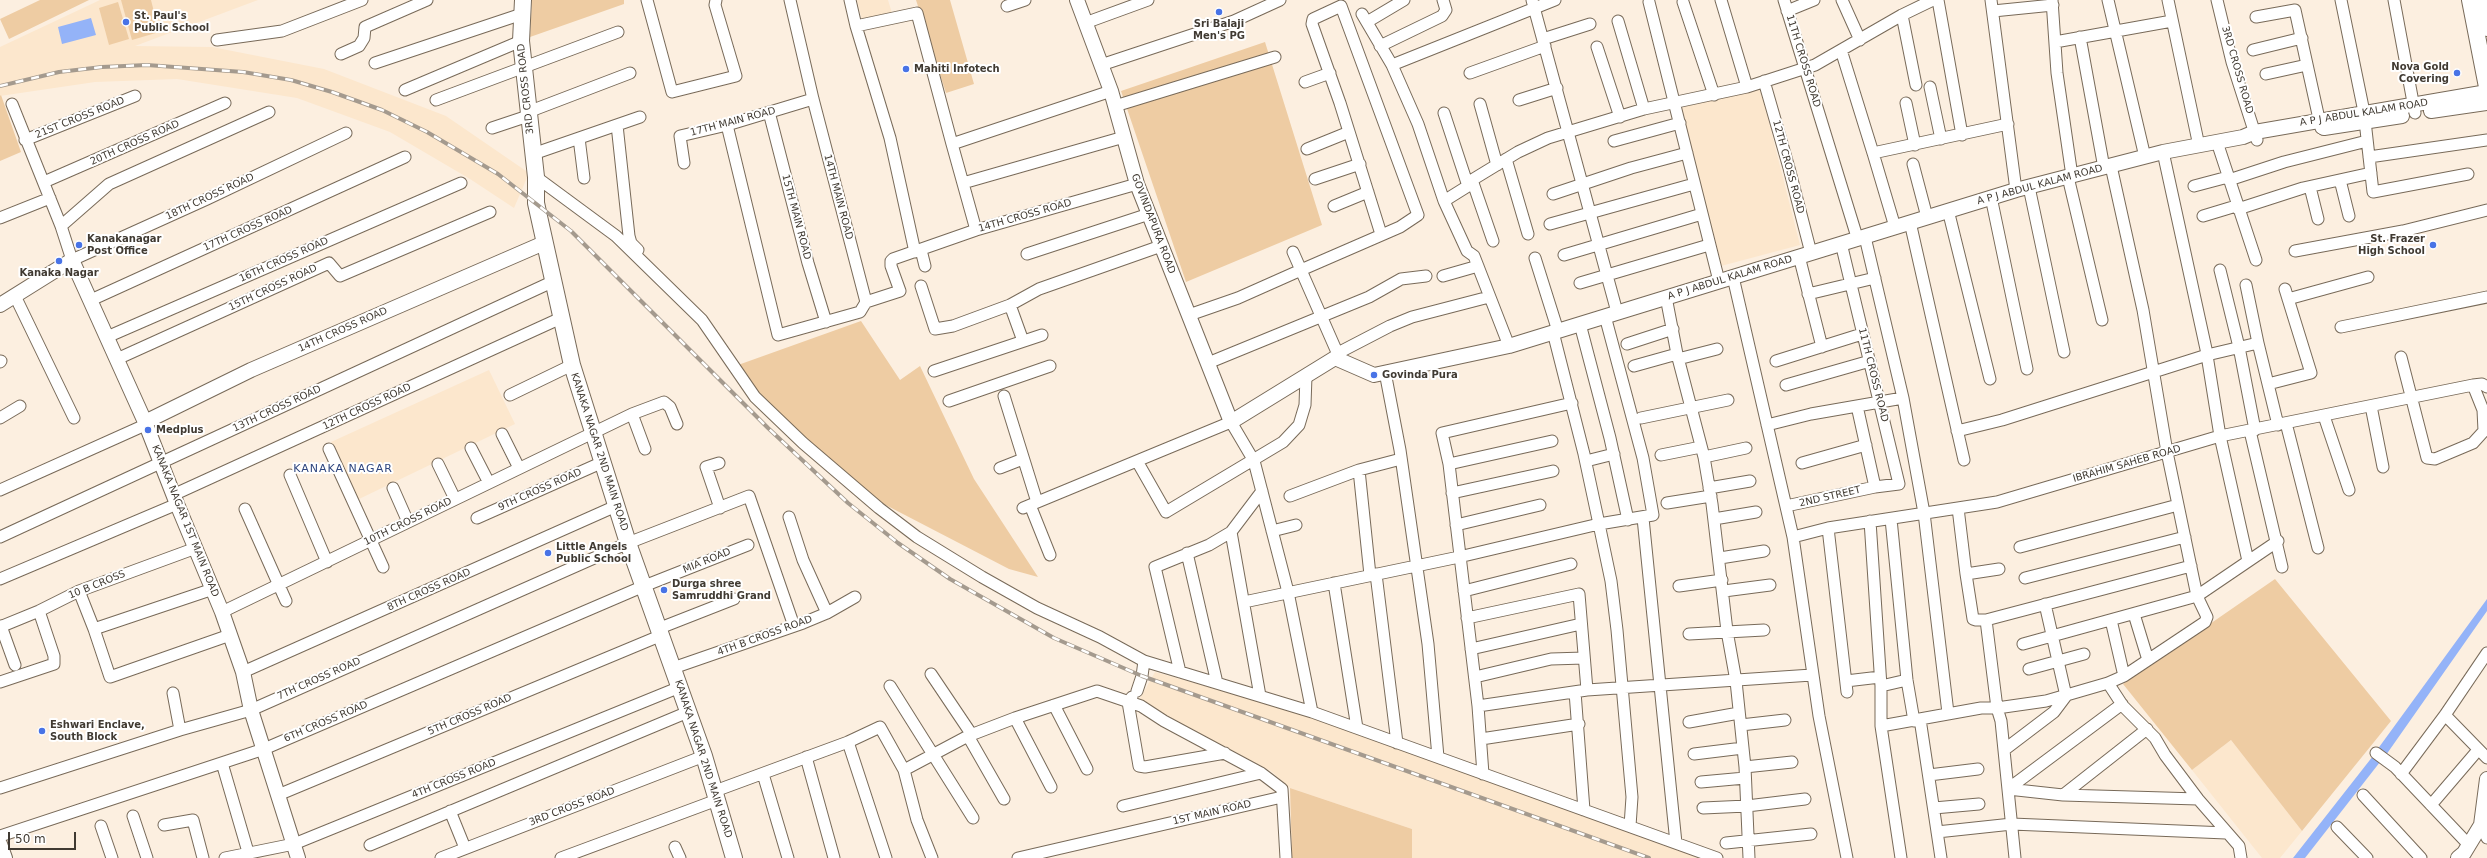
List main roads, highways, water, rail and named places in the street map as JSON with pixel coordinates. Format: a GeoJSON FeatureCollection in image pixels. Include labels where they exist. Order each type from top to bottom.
{"type":"FeatureCollection","features":[{"type":"Feature","properties":{"kind":"main road"},"geometry":{"type":"LineString","coordinates":[[2470,0],[2487,87]]}},
{"type":"Feature","properties":{"kind":"main road"},"geometry":{"type":"LineString","coordinates":[[2482,0],[2487,28]]}},
{"type":"Feature","properties":{"kind":"main road","name":"3RD CROSS ROAD"},"geometry":{"type":"LineString","coordinates":[[523,7],[521,41],[536,177]]}},
{"type":"Feature","properties":{"kind":"main road","name":"KANAKA NAGAR 2ND MAIN ROAD"},"geometry":{"type":"LineString","coordinates":[[536,177],[536,203],[572,365],[628,543],[661,631],[704,756],[734,858]]}},
{"type":"Feature","properties":{"kind":"water"},"geometry":{"type":"Polygon","coordinates":[[[91,18],[96,35],[62,44],[58,27],[91,18]]]}},
{"type":"Feature","properties":{"kind":"water"},"geometry":{"type":"Polygon","coordinates":[[[2487,599],[2487,611],[2386,755],[2377,750],[2487,599]]]}},
{"type":"Feature","properties":{"kind":"water"},"geometry":{"type":"Polygon","coordinates":[[[2373,756],[2380,762],[2305,858],[2293,858],[2373,756]]]}},
{"type":"Feature","properties":{"kind":"railway"},"geometry":{"type":"LineString","coordinates":[[0,86],[59,72],[102,67],[147,65],[243,72],[291,80],[332,92],[382,110],[427,132],[498,174],[571,231],[768,428],[848,503],[898,543],[950,579],[1054,638],[1142,676],[1649,858]]}},
{"type":"Feature","properties":{"kind":"place","name":"Sri Balaji Men's PG"},"geometry":{"type":"Point","coordinates":[1219,12]}},
{"type":"Feature","properties":{"kind":"place","name":"St. Paul's Public School"},"geometry":{"type":"Point","coordinates":[126,22]}},
{"type":"Feature","properties":{"kind":"place","name":"Mahiti Infotech"},"geometry":{"type":"Point","coordinates":[906,69]}},
{"type":"Feature","properties":{"kind":"place","name":"Nova Gold Covering"},"geometry":{"type":"Point","coordinates":[2457,73]}},
{"type":"Feature","properties":{"kind":"place","name":"Kanakanagar Post Office"},"geometry":{"type":"Point","coordinates":[79,245]}},
{"type":"Feature","properties":{"kind":"place","name":"St. Frazer High School"},"geometry":{"type":"Point","coordinates":[2433,245]}},
{"type":"Feature","properties":{"kind":"place","name":"Kanaka Nagar"},"geometry":{"type":"Point","coordinates":[59,261]}},
{"type":"Feature","properties":{"kind":"place","name":"Govinda Pura"},"geometry":{"type":"Point","coordinates":[1374,375]}},
{"type":"Feature","properties":{"kind":"place","name":"Medplus"},"geometry":{"type":"Point","coordinates":[148,430]}},
{"type":"Feature","properties":{"kind":"place","name":"Little Angels Public School"},"geometry":{"type":"Point","coordinates":[548,553]}},
{"type":"Feature","properties":{"kind":"place","name":"Durga shree Samruddhi Grand"},"geometry":{"type":"Point","coordinates":[664,590]}},
{"type":"Feature","properties":{"kind":"place","name":"Eshwari Enclave, South Block"},"geometry":{"type":"Point","coordinates":[42,731]}},
{"type":"Feature","properties":{"kind":"district","name":"KANAKA NAGAR"},"geometry":{"type":"Point","coordinates":[343,469]}}]}
